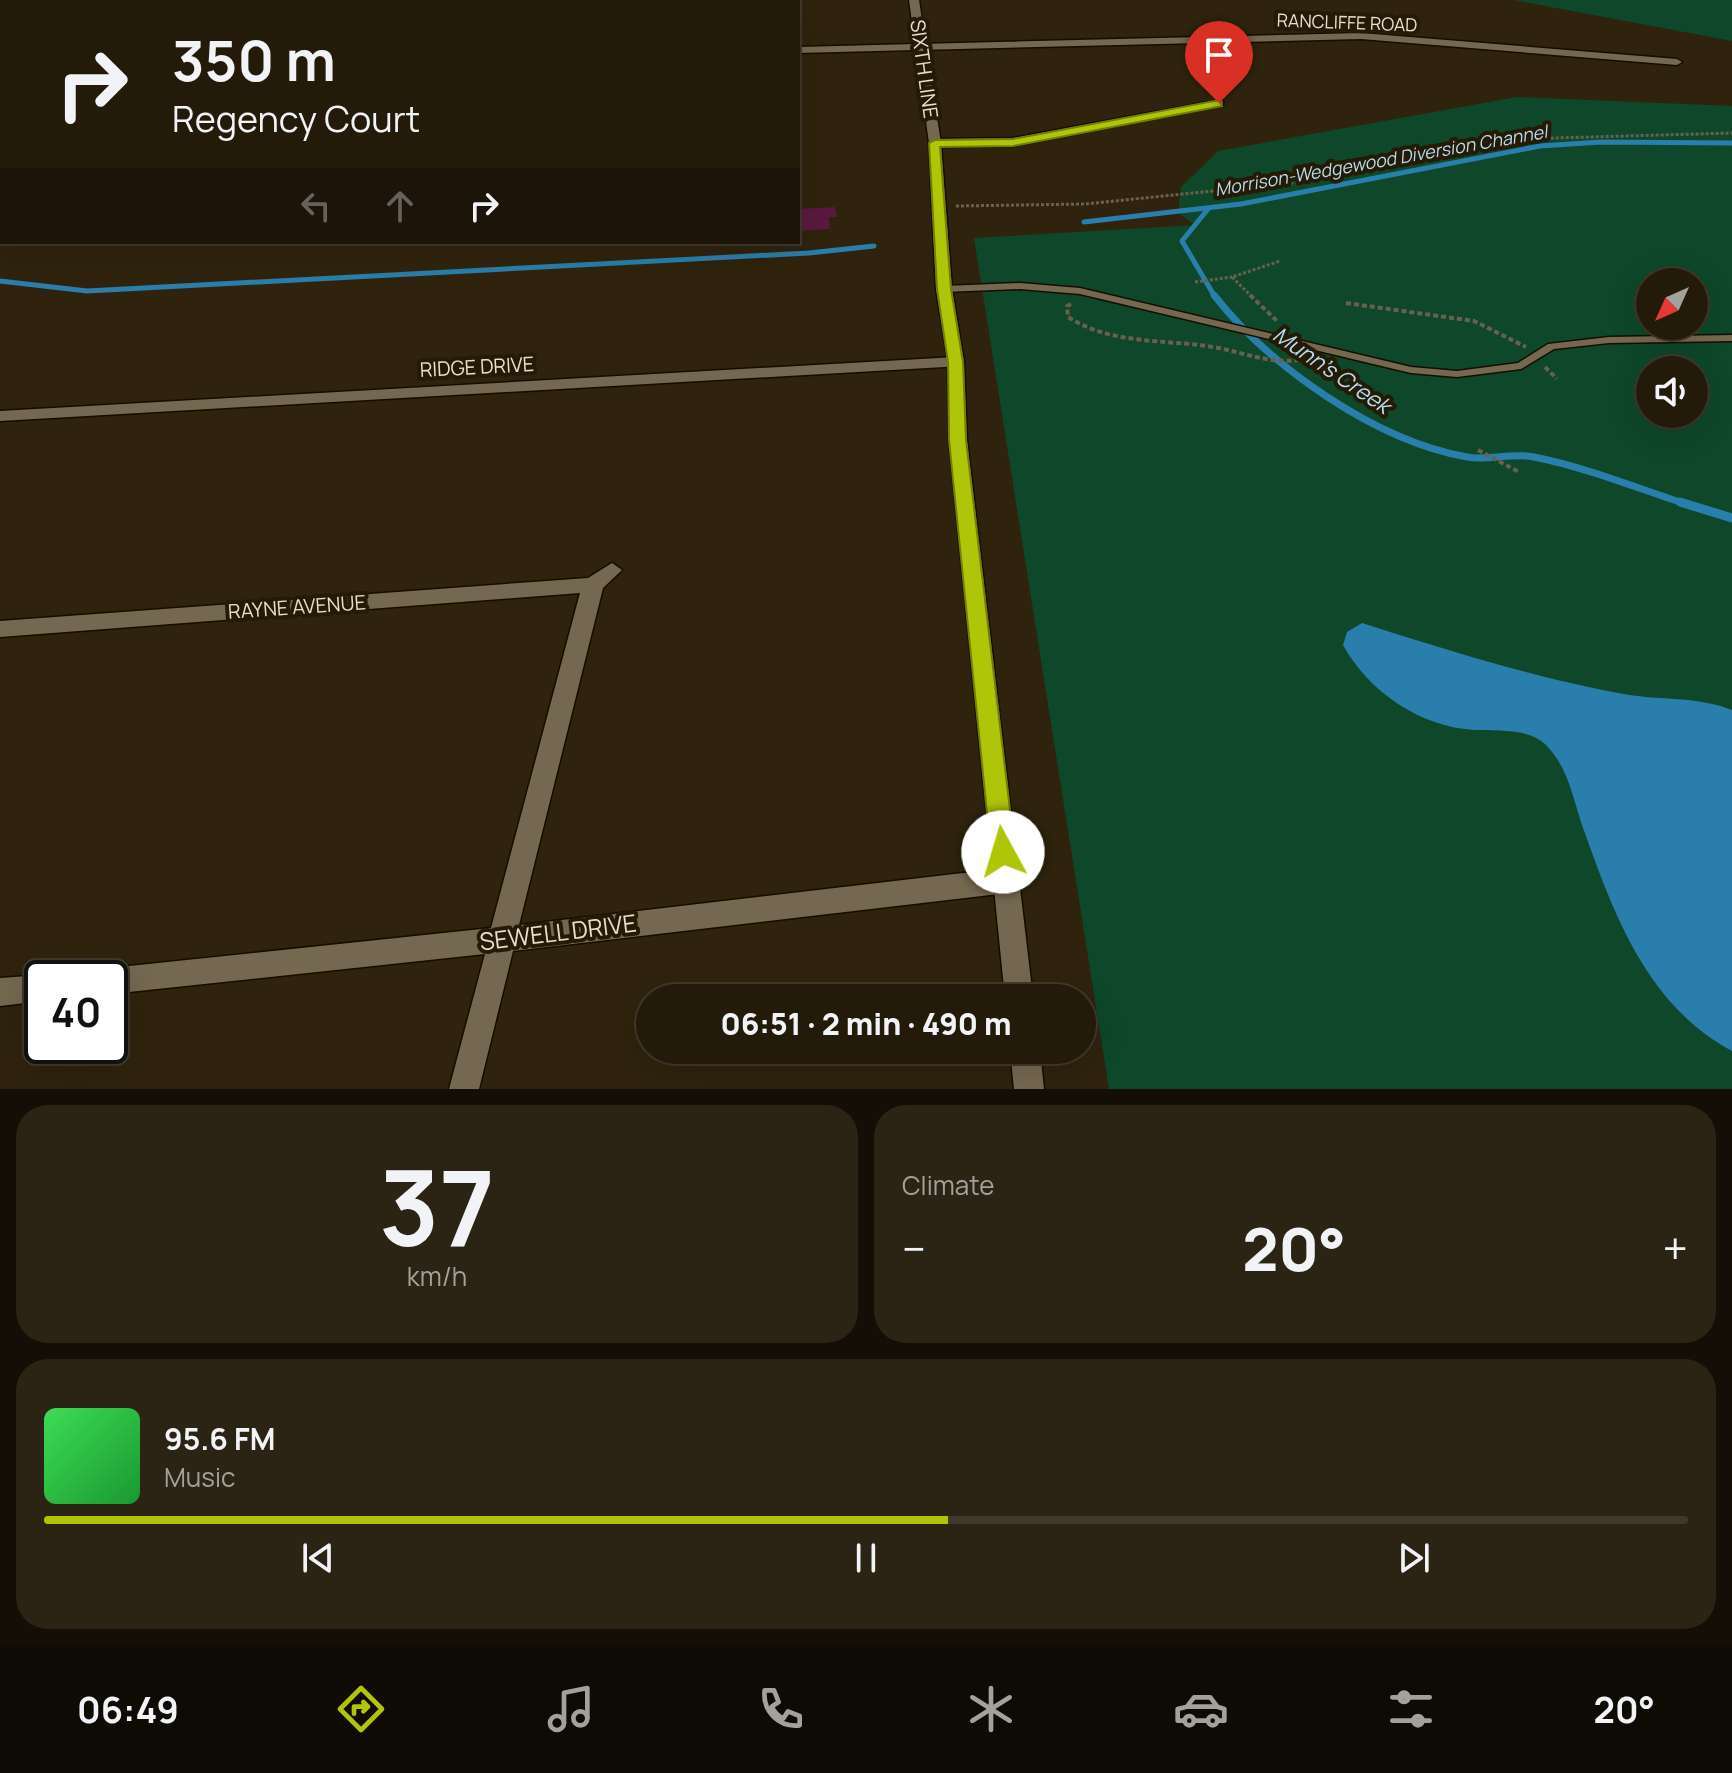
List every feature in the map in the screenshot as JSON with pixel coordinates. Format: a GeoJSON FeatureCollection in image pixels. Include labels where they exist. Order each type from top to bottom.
{"type":"FeatureCollection","features":[{"type":"Feature","properties":{"kind":"street","name":"SIXTH LINE"},"geometry":{"type":"LineString","coordinates":[[914,0],[935,143],[944,289],[956,362],[958,440],[1018,984]]}},
{"type":"Feature","properties":{"kind":"street","name":"RANCLIFFE ROAD"},"geometry":{"type":"LineString","coordinates":[[800,50],[1346,35],[1677,62]]}},
{"type":"Feature","properties":{"kind":"street"},"geometry":{"type":"LineString","coordinates":[[935,143],[1013,142],[1219,103]]}},
{"type":"Feature","properties":{"kind":"street","name":"RIDGE DRIVE"},"geometry":{"type":"LineString","coordinates":[[0,416],[956,362]]}},
{"type":"Feature","properties":{"kind":"street","name":"RAYNE AVENUE"},"geometry":{"type":"LineString","coordinates":[[0,629],[602,578],[464,1089]]}},
{"type":"Feature","properties":{"kind":"street","name":"SEWELL DRIVE"},"geometry":{"type":"LineString","coordinates":[[128,979],[502,940],[963,885],[1007,884]]}},
{"type":"Feature","properties":{"kind":"street"},"geometry":{"type":"LineString","coordinates":[[0,992],[24,990]]}},
{"type":"Feature","properties":{"kind":"street"},"geometry":{"type":"LineString","coordinates":[[1026,1064],[1029,1089]]}},
{"type":"Feature","properties":{"kind":"lane"},"geometry":{"type":"LineString","coordinates":[[944,289],[1020,286],[1094,294],[1411,370],[1457,374],[1521,366],[1551,346],[1609,340],[1732,338]]}},
{"type":"Feature","properties":{"kind":"path"},"geometry":{"type":"LineString","coordinates":[[939,206],[1085,204],[1293,183],[1520,139],[1732,133]]}},
{"type":"Feature","properties":{"kind":"path"},"geometry":{"type":"LineString","coordinates":[[1195,282],[1232,277],[1280,261]]}},
{"type":"Feature","properties":{"kind":"path"},"geometry":{"type":"LineString","coordinates":[[1232,277],[1281,323]]}},
{"type":"Feature","properties":{"kind":"path"},"geometry":{"type":"LineString","coordinates":[[1094,294],[1067,306],[1068,317],[1080,326],[1104,334],[1212,346],[1275,364],[1309,359]]}},
{"type":"Feature","properties":{"kind":"path"},"geometry":{"type":"LineString","coordinates":[[1346,303],[1474,321],[1539,354],[1544,366],[1557,379]]}},
{"type":"Feature","properties":{"kind":"path"},"geometry":{"type":"LineString","coordinates":[[1478,450],[1519,472]]}},
{"type":"Feature","properties":{"kind":"green space"},"geometry":{"type":"Polygon","coordinates":[[[1514,0],[1732,0],[1732,41],[1514,0]]]}},
{"type":"Feature","properties":{"kind":"green space"},"geometry":{"type":"Polygon","coordinates":[[[1517,97],[1732,106],[1732,1089],[1109,1089],[1096,1007],[1096,984],[1092,984],[974,238],[1195,225],[1178,213],[1181,187],[1218,151],[1517,97]]]}},
{"type":"Feature","properties":{"kind":"water"},"geometry":{"type":"Polygon","coordinates":[[[1362,623],[1561,681],[1629,695],[1707,703],[1732,710],[1732,1051],[1702,1032],[1677,1009],[1636,953],[1606,891],[1568,782],[1553,753],[1530,735],[1455,727],[1435,722],[1398,704],[1367,678],[1343,645],[1347,632],[1362,623]]]}},
{"type":"Feature","properties":{"kind":"building"},"geometry":{"type":"Polygon","coordinates":[[[835,207],[837,217],[829,217],[830,229],[800,231],[800,209],[835,207]]]}},
{"type":"Feature","properties":{"kind":"waterway","name":"Morrison-Wedgewood Diversion Channel"},"geometry":{"type":"LineString","coordinates":[[1084,222],[1241,204],[1540,146],[1601,142],[1732,143]]}},
{"type":"Feature","properties":{"kind":"waterway","name":"Munn's Creek"},"geometry":{"type":"LineString","coordinates":[[1208,209],[1182,241],[1215,297]]}},
{"type":"Feature","properties":{"kind":"waterway","name":"Morrison-Wedgewood Diversion Channel"},"geometry":{"type":"LineString","coordinates":[[0,281],[87,291],[809,253],[874,246]]}},
{"type":"Feature","properties":{"kind":"waterway","name":"Munn's Creek"},"geometry":{"type":"LineString","coordinates":[[1214,295],[1237,322],[1295,374],[1362,418],[1397,435],[1467,457],[1526,456],[1553,461],[1681,502]]}},
{"type":"Feature","properties":{"kind":"waterway","name":"Munn's Creek"},"geometry":{"type":"LineString","coordinates":[[1681,502],[1732,518]]}},
{"type":"Feature","properties":{"kind":"waterway","name":"Munn's Creek"},"geometry":{"type":"LineString","coordinates":[[1681,502],[1686,504]]}},
{"type":"Feature","properties":{"kind":"route"},"geometry":{"type":"LineString","coordinates":[[1003,852],[958,440],[956,362],[944,289],[935,143],[1013,142],[1219,103]]}}]}
